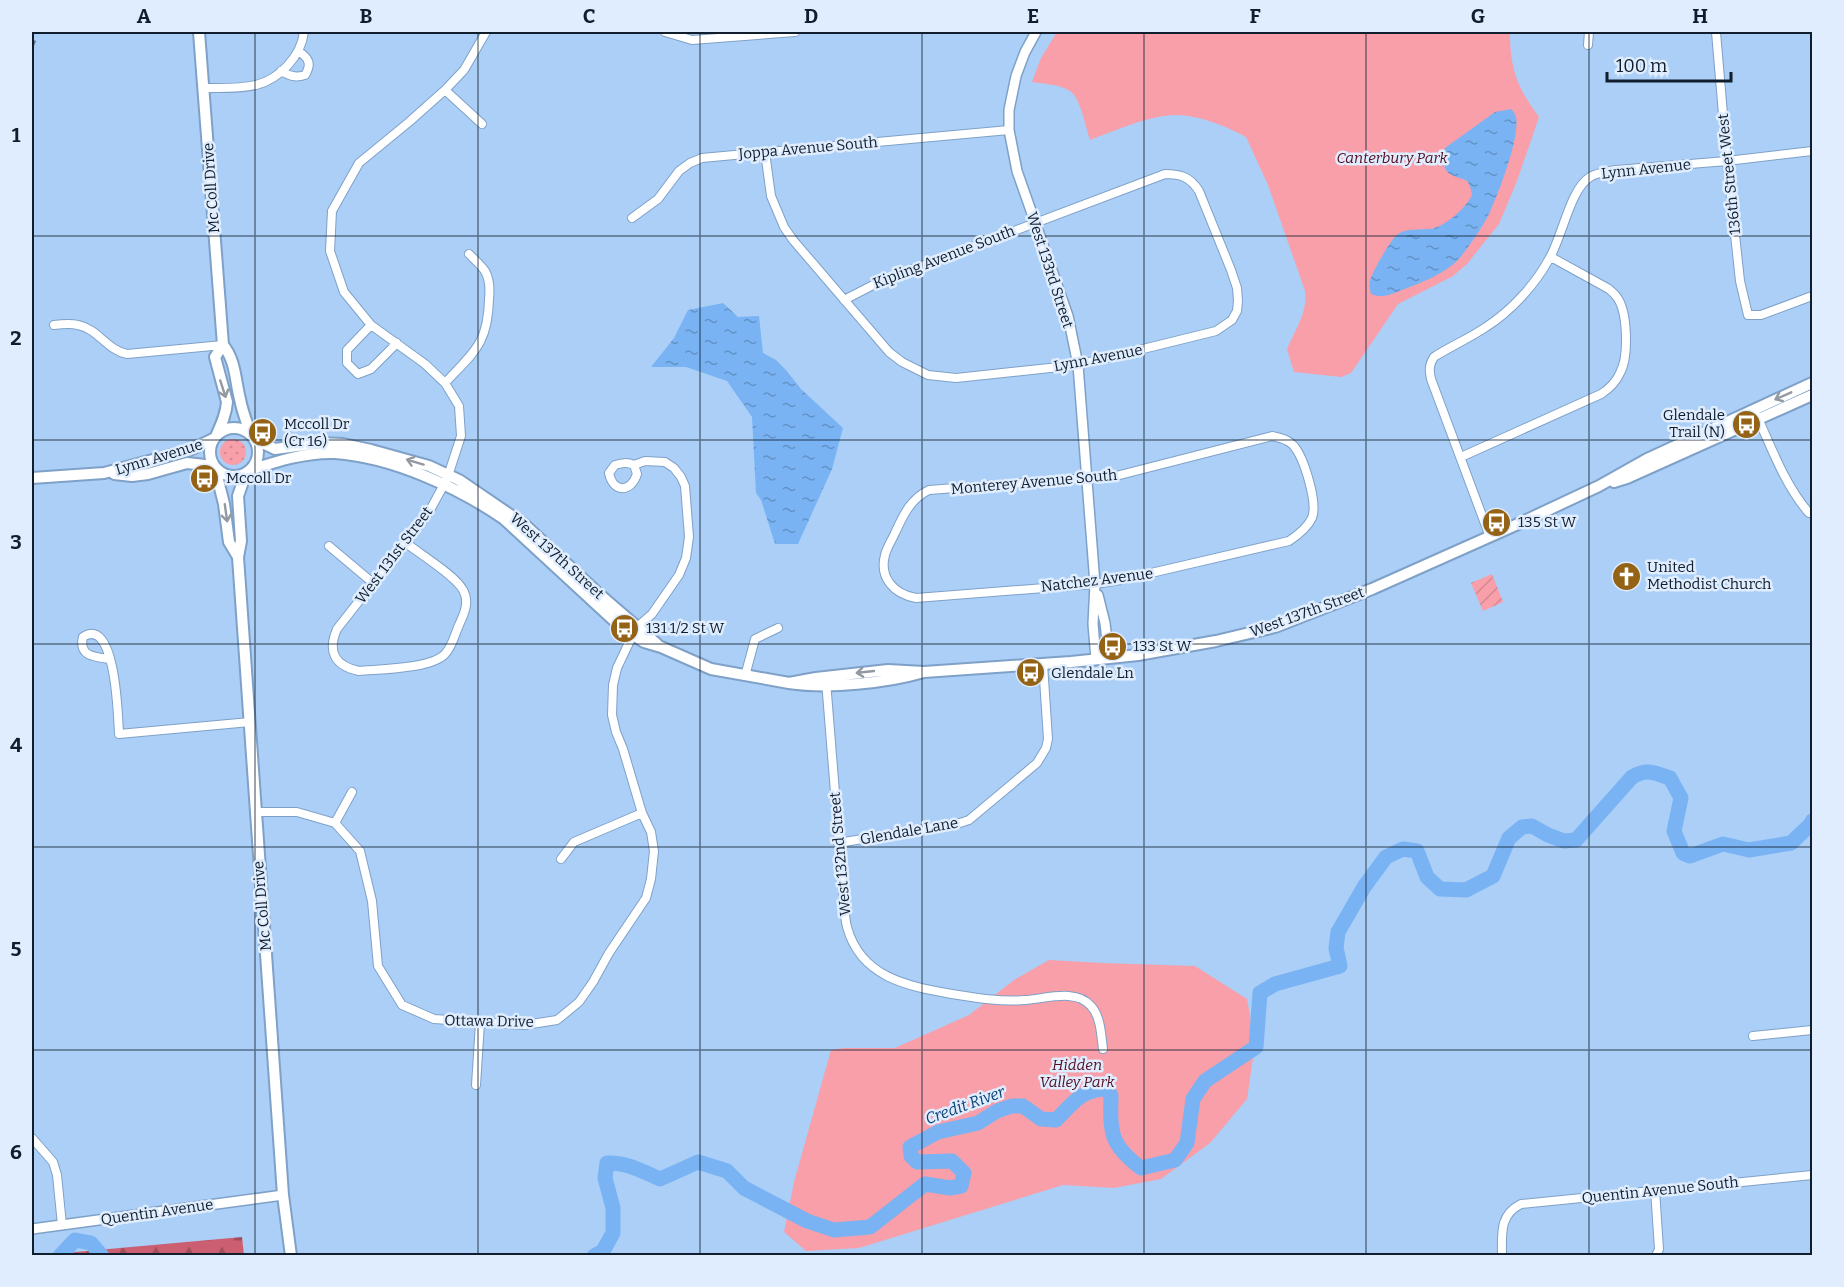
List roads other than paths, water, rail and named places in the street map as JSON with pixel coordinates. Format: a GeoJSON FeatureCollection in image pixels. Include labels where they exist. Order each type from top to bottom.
{"type":"FeatureCollection","features":[{"type":"Feature","properties":{"kind":"main road","name":"Mc Coll Drive"},"geometry":{"type":"LineString","coordinates":[[200,32],[223,345],[233,362],[240,402],[253,437]]}},
{"type":"Feature","properties":{"kind":"main road","name":"Mc Coll Drive"},"geometry":{"type":"LineString","coordinates":[[215,437],[226,415],[227,402],[215,357],[223,345]]}},
{"type":"Feature","properties":{"kind":"main road"},"geometry":{"type":"LineString","coordinates":[[1756,414],[1812,383]]}},
{"type":"Feature","properties":{"kind":"main road"},"geometry":{"type":"LineString","coordinates":[[1756,414],[1812,395]]}},
{"type":"Feature","properties":{"kind":"main road","name":"West 137th Street"},"geometry":{"type":"LineString","coordinates":[[343,449],[476,490],[525,525],[635,631],[662,647],[711,669],[789,683],[826,681],[888,670],[924,672],[1109,658],[1204,644],[1275,627],[1372,589],[1599,486],[1627,478],[1756,414]]}},
{"type":"Feature","properties":{"kind":"main road"},"geometry":{"type":"LineString","coordinates":[[234,427],[246,431],[275,448],[319,443],[343,449],[333,453],[291,457],[233,476],[226,475],[214,467],[210,455],[215,437],[228,428],[234,427]]}},
{"type":"Feature","properties":{"kind":"main road","name":"Lynn Avenue"},"geometry":{"type":"LineString","coordinates":[[104,473],[190,450],[215,437]]}},
{"type":"Feature","properties":{"kind":"main road"},"geometry":{"type":"LineString","coordinates":[[248,471],[257,458],[258,452],[253,437]]}},
{"type":"Feature","properties":{"kind":"main road","name":"Lynn Avenue"},"geometry":{"type":"LineString","coordinates":[[32,478],[104,473],[132,476],[158,472],[187,463],[214,467]]}},
{"type":"Feature","properties":{"kind":"main road","name":"Mc Coll Drive"},"geometry":{"type":"LineString","coordinates":[[214,467],[225,504],[229,542],[238,557]]}},
{"type":"Feature","properties":{"kind":"main road","name":"Mc Coll Drive"},"geometry":{"type":"LineString","coordinates":[[248,471],[238,496],[241,541],[238,557],[283,1195],[291,1256]]}},
{"type":"Feature","properties":{"kind":"street"},"geometry":{"type":"LineString","coordinates":[[204,88],[258,84],[281,71],[291,62],[298,51],[304,32]]}},
{"type":"Feature","properties":{"kind":"street","name":"West 131st Street"},"geometry":{"type":"LineString","coordinates":[[405,543],[457,582],[464,591],[467,603],[465,612],[449,648],[444,656],[424,665],[359,671],[343,665],[336,659],[332,649],[332,639],[337,629],[429,512],[446,480],[461,436],[459,406],[445,383],[397,342],[371,325],[345,292],[330,251],[332,211],[358,163],[410,122],[445,90],[464,70],[486,32]]}},
{"type":"Feature","properties":{"kind":"street"},"geometry":{"type":"LineString","coordinates":[[665,32],[692,40],[757,33],[795,32]]}},
{"type":"Feature","properties":{"kind":"street","name":"West 133rd Street"},"geometry":{"type":"LineString","coordinates":[[1033,32],[1016,76],[1009,110],[1009,130],[1017,171],[1068,316],[1078,365],[1095,584],[1093,624],[1096,659]]}},
{"type":"Feature","properties":{"kind":"street"},"geometry":{"type":"LineString","coordinates":[[1588,45],[1589,32]]}},
{"type":"Feature","properties":{"kind":"street","name":"136th Street West"},"geometry":{"type":"LineString","coordinates":[[1716,32],[1740,281],[1748,315],[1761,315],[1812,296]]}},
{"type":"Feature","properties":{"kind":"street"},"geometry":{"type":"LineString","coordinates":[[281,71],[290,76],[305,75],[309,68],[309,61],[298,51]]}},
{"type":"Feature","properties":{"kind":"street"},"geometry":{"type":"LineString","coordinates":[[445,90],[482,124]]}},
{"type":"Feature","properties":{"kind":"street","name":"Joppa Avenue South"},"geometry":{"type":"LineString","coordinates":[[632,218],[658,199],[679,171],[702,158],[1009,130]]}},
{"type":"Feature","properties":{"kind":"street","name":"Lynn Avenue"},"geometry":{"type":"LineString","coordinates":[[1461,458],[1431,379],[1430,363],[1434,357],[1488,326],[1508,310],[1536,279],[1551,257],[1573,197],[1589,178],[1601,172],[1616,170],[1812,151]]}},
{"type":"Feature","properties":{"kind":"street"},"geometry":{"type":"LineString","coordinates":[[765,152],[771,196],[784,227],[844,300]]}},
{"type":"Feature","properties":{"kind":"street","name":"Kipling Avenue South"},"geometry":{"type":"LineString","coordinates":[[844,300],[879,282],[1165,174],[1183,176],[1192,181],[1207,206],[1237,288],[1237,311]]}},
{"type":"Feature","properties":{"kind":"street"},"geometry":{"type":"LineString","coordinates":[[445,383],[478,346],[489,320],[490,286],[485,272],[469,254]]}},
{"type":"Feature","properties":{"kind":"street"},"geometry":{"type":"LineString","coordinates":[[1490,537],[1461,458],[1601,394],[1619,376],[1626,357],[1622,310],[1616,296],[1609,289],[1551,257]]}},
{"type":"Feature","properties":{"kind":"street","name":"Lynn Avenue"},"geometry":{"type":"LineString","coordinates":[[844,300],[889,352],[928,375],[956,378],[1078,365],[1216,331],[1232,320],[1237,311]]}},
{"type":"Feature","properties":{"kind":"street"},"geometry":{"type":"LineString","coordinates":[[54,325],[80,325],[114,350],[127,354],[223,345]]}},
{"type":"Feature","properties":{"kind":"street"},"geometry":{"type":"LineString","coordinates":[[371,325],[347,350],[347,363],[358,374],[371,369],[397,342]]}},
{"type":"Feature","properties":{"kind":"street"},"geometry":{"type":"LineString","coordinates":[[1756,414],[1789,484],[1809,513],[1812,513]]}},
{"type":"Feature","properties":{"kind":"street","name":"Monterey Avenue South"},"geometry":{"type":"LineString","coordinates":[[897,529],[913,500],[929,490],[1116,476],[1272,436],[1284,438],[1292,444],[1299,453],[1307,476]]}},
{"type":"Feature","properties":{"kind":"street","name":"Ottawa Drive"},"geometry":{"type":"LineString","coordinates":[[335,823],[360,851],[372,901],[378,966],[402,1005],[434,1019],[525,1025],[557,1020],[579,1002],[646,898],[651,879],[654,851],[651,832],[642,813],[616,732],[612,715],[613,685],[617,668],[635,631],[652,614],[679,575],[686,558],[689,537],[685,486],[681,477],[665,462],[645,461],[634,465]]}},
{"type":"Feature","properties":{"kind":"street","name":"Natchez Avenue"},"geometry":{"type":"LineString","coordinates":[[897,529],[885,553],[884,573],[887,581],[893,587],[908,596],[916,598],[1095,584],[1136,578],[1288,541],[1298,536],[1312,517],[1314,508],[1313,495],[1307,476]]}},
{"type":"Feature","properties":{"kind":"street"},"geometry":{"type":"LineString","coordinates":[[329,546],[373,583]]}},
{"type":"Feature","properties":{"kind":"street","name":"West 133rd Street"},"geometry":{"type":"LineString","coordinates":[[1095,584],[1105,623],[1109,658]]}},
{"type":"Feature","properties":{"kind":"street"},"geometry":{"type":"LineString","coordinates":[[745,676],[755,639],[778,628]]}},
{"type":"Feature","properties":{"kind":"street"},"geometry":{"type":"LineString","coordinates":[[110,660],[116,684],[119,734],[250,723]]}},
{"type":"Feature","properties":{"kind":"street","name":"Glendale Lane"},"geometry":{"type":"LineString","coordinates":[[838,843],[969,820],[1037,763],[1046,748],[1048,739],[1043,664]]}},
{"type":"Feature","properties":{"kind":"street","name":"West 132nd Street"},"geometry":{"type":"LineString","coordinates":[[826,681],[838,843],[847,926],[856,947],[880,972],[900,983],[914,987],[1013,1001],[1071,996],[1082,999],[1091,1005],[1098,1016],[1103,1049]]}},
{"type":"Feature","properties":{"kind":"street"},"geometry":{"type":"LineString","coordinates":[[255,812],[297,812],[335,823],[351,792]]}},
{"type":"Feature","properties":{"kind":"street"},"geometry":{"type":"LineString","coordinates":[[561,858],[574,842],[642,813]]}},
{"type":"Feature","properties":{"kind":"street"},"geometry":{"type":"LineString","coordinates":[[476,1085],[480,1023]]}},
{"type":"Feature","properties":{"kind":"street"},"geometry":{"type":"LineString","coordinates":[[1753,1036],[1812,1030]]}},
{"type":"Feature","properties":{"kind":"street"},"geometry":{"type":"LineString","coordinates":[[32,1138],[53,1162],[57,1175],[62,1225]]}},
{"type":"Feature","properties":{"kind":"street","name":"Quentin Avenue South"},"geometry":{"type":"LineString","coordinates":[[1502,1256],[1503,1222],[1510,1211],[1521,1204],[1812,1175]]}},
{"type":"Feature","properties":{"kind":"street"},"geometry":{"type":"LineString","coordinates":[[1655,1190],[1659,1249],[1656,1256]]}},
{"type":"Feature","properties":{"kind":"street","name":"Quentin Avenue"},"geometry":{"type":"LineString","coordinates":[[32,1229],[283,1195]]}},
{"type":"Feature","properties":{"kind":"water"},"geometry":{"type":"Polygon","coordinates":[[[1511,109],[1516,117],[1516,127],[1507,166],[1489,214],[1466,250],[1452,265],[1424,281],[1387,295],[1371,294],[1371,277],[1382,256],[1398,234],[1442,225],[1460,211],[1472,195],[1467,181],[1450,174],[1445,169],[1443,158],[1445,148],[1495,112],[1511,109]]]}},
{"type":"Feature","properties":{"kind":"water"},"geometry":{"type":"Polygon","coordinates":[[[723,303],[738,317],[759,316],[763,353],[776,360],[801,389],[843,428],[832,469],[798,544],[775,544],[761,500],[756,493],[752,417],[727,381],[686,367],[651,367],[674,338],[688,310],[723,303]]]}},
{"type":"Feature","properties":{"kind":"waterway","name":"Credit River"},"geometry":{"type":"LineString","coordinates":[[594,1256],[603,1251],[613,1233],[613,1208],[605,1178],[607,1163],[627,1166],[660,1179],[698,1162],[727,1171],[744,1188],[807,1221],[834,1230],[870,1227],[925,1184],[950,1188],[961,1186],[964,1173],[952,1161],[917,1162],[911,1156],[910,1147],[938,1132],[978,1123],[997,1111],[1012,1106],[1023,1106],[1041,1119],[1056,1120],[1084,1095],[1106,1089],[1111,1095],[1114,1137],[1123,1152],[1141,1168],[1175,1160],[1187,1143],[1193,1099],[1205,1081],[1256,1047],[1260,993],[1275,984],[1340,966],[1336,948],[1338,932],[1364,887],[1386,857],[1403,849],[1417,851],[1427,877],[1440,889],[1466,890],[1493,876],[1509,838],[1522,827],[1532,826],[1564,841],[1576,840],[1632,777],[1647,772],[1670,778],[1681,798],[1674,831],[1683,853],[1690,856],[1723,844],[1749,850],[1791,843],[1812,821]]}},
{"type":"Feature","properties":{"kind":"waterway","name":"Credit River"},"geometry":{"type":"LineString","coordinates":[[60,1256],[75,1240],[91,1243],[102,1256]]}},
{"type":"Feature","properties":{"kind":"railway"},"geometry":{"type":"LineString","coordinates":[[32,48],[39,32]]}},
{"type":"Feature","properties":{"kind":"place","name":"Glendale Trail (N)"},"geometry":{"type":"Point","coordinates":[1746,424]}},
{"type":"Feature","properties":{"kind":"place","name":"Mccoll Dr (Cr 16)"},"geometry":{"type":"Point","coordinates":[263,433]}},
{"type":"Feature","properties":{"kind":"place","name":"Mccoll Dr"},"geometry":{"type":"Point","coordinates":[205,478]}},
{"type":"Feature","properties":{"kind":"place","name":"135 St W"},"geometry":{"type":"Point","coordinates":[1497,522]}},
{"type":"Feature","properties":{"kind":"place","name":"United Methodist Church"},"geometry":{"type":"Point","coordinates":[1626,576]}},
{"type":"Feature","properties":{"kind":"place","name":"131 1/2 St W"},"geometry":{"type":"Point","coordinates":[625,628]}},
{"type":"Feature","properties":{"kind":"place","name":"133 St W"},"geometry":{"type":"Point","coordinates":[1112,646]}},
{"type":"Feature","properties":{"kind":"place","name":"Glendale Ln"},"geometry":{"type":"Point","coordinates":[1030,673]}},
{"type":"Feature","properties":{"kind":"park label","name":"Canterbury Park"},"geometry":{"type":"Point","coordinates":[1392,158]}},
{"type":"Feature","properties":{"kind":"park label","name":"Hidden Valley Park"},"geometry":{"type":"Point","coordinates":[1077,1074]}}]}
